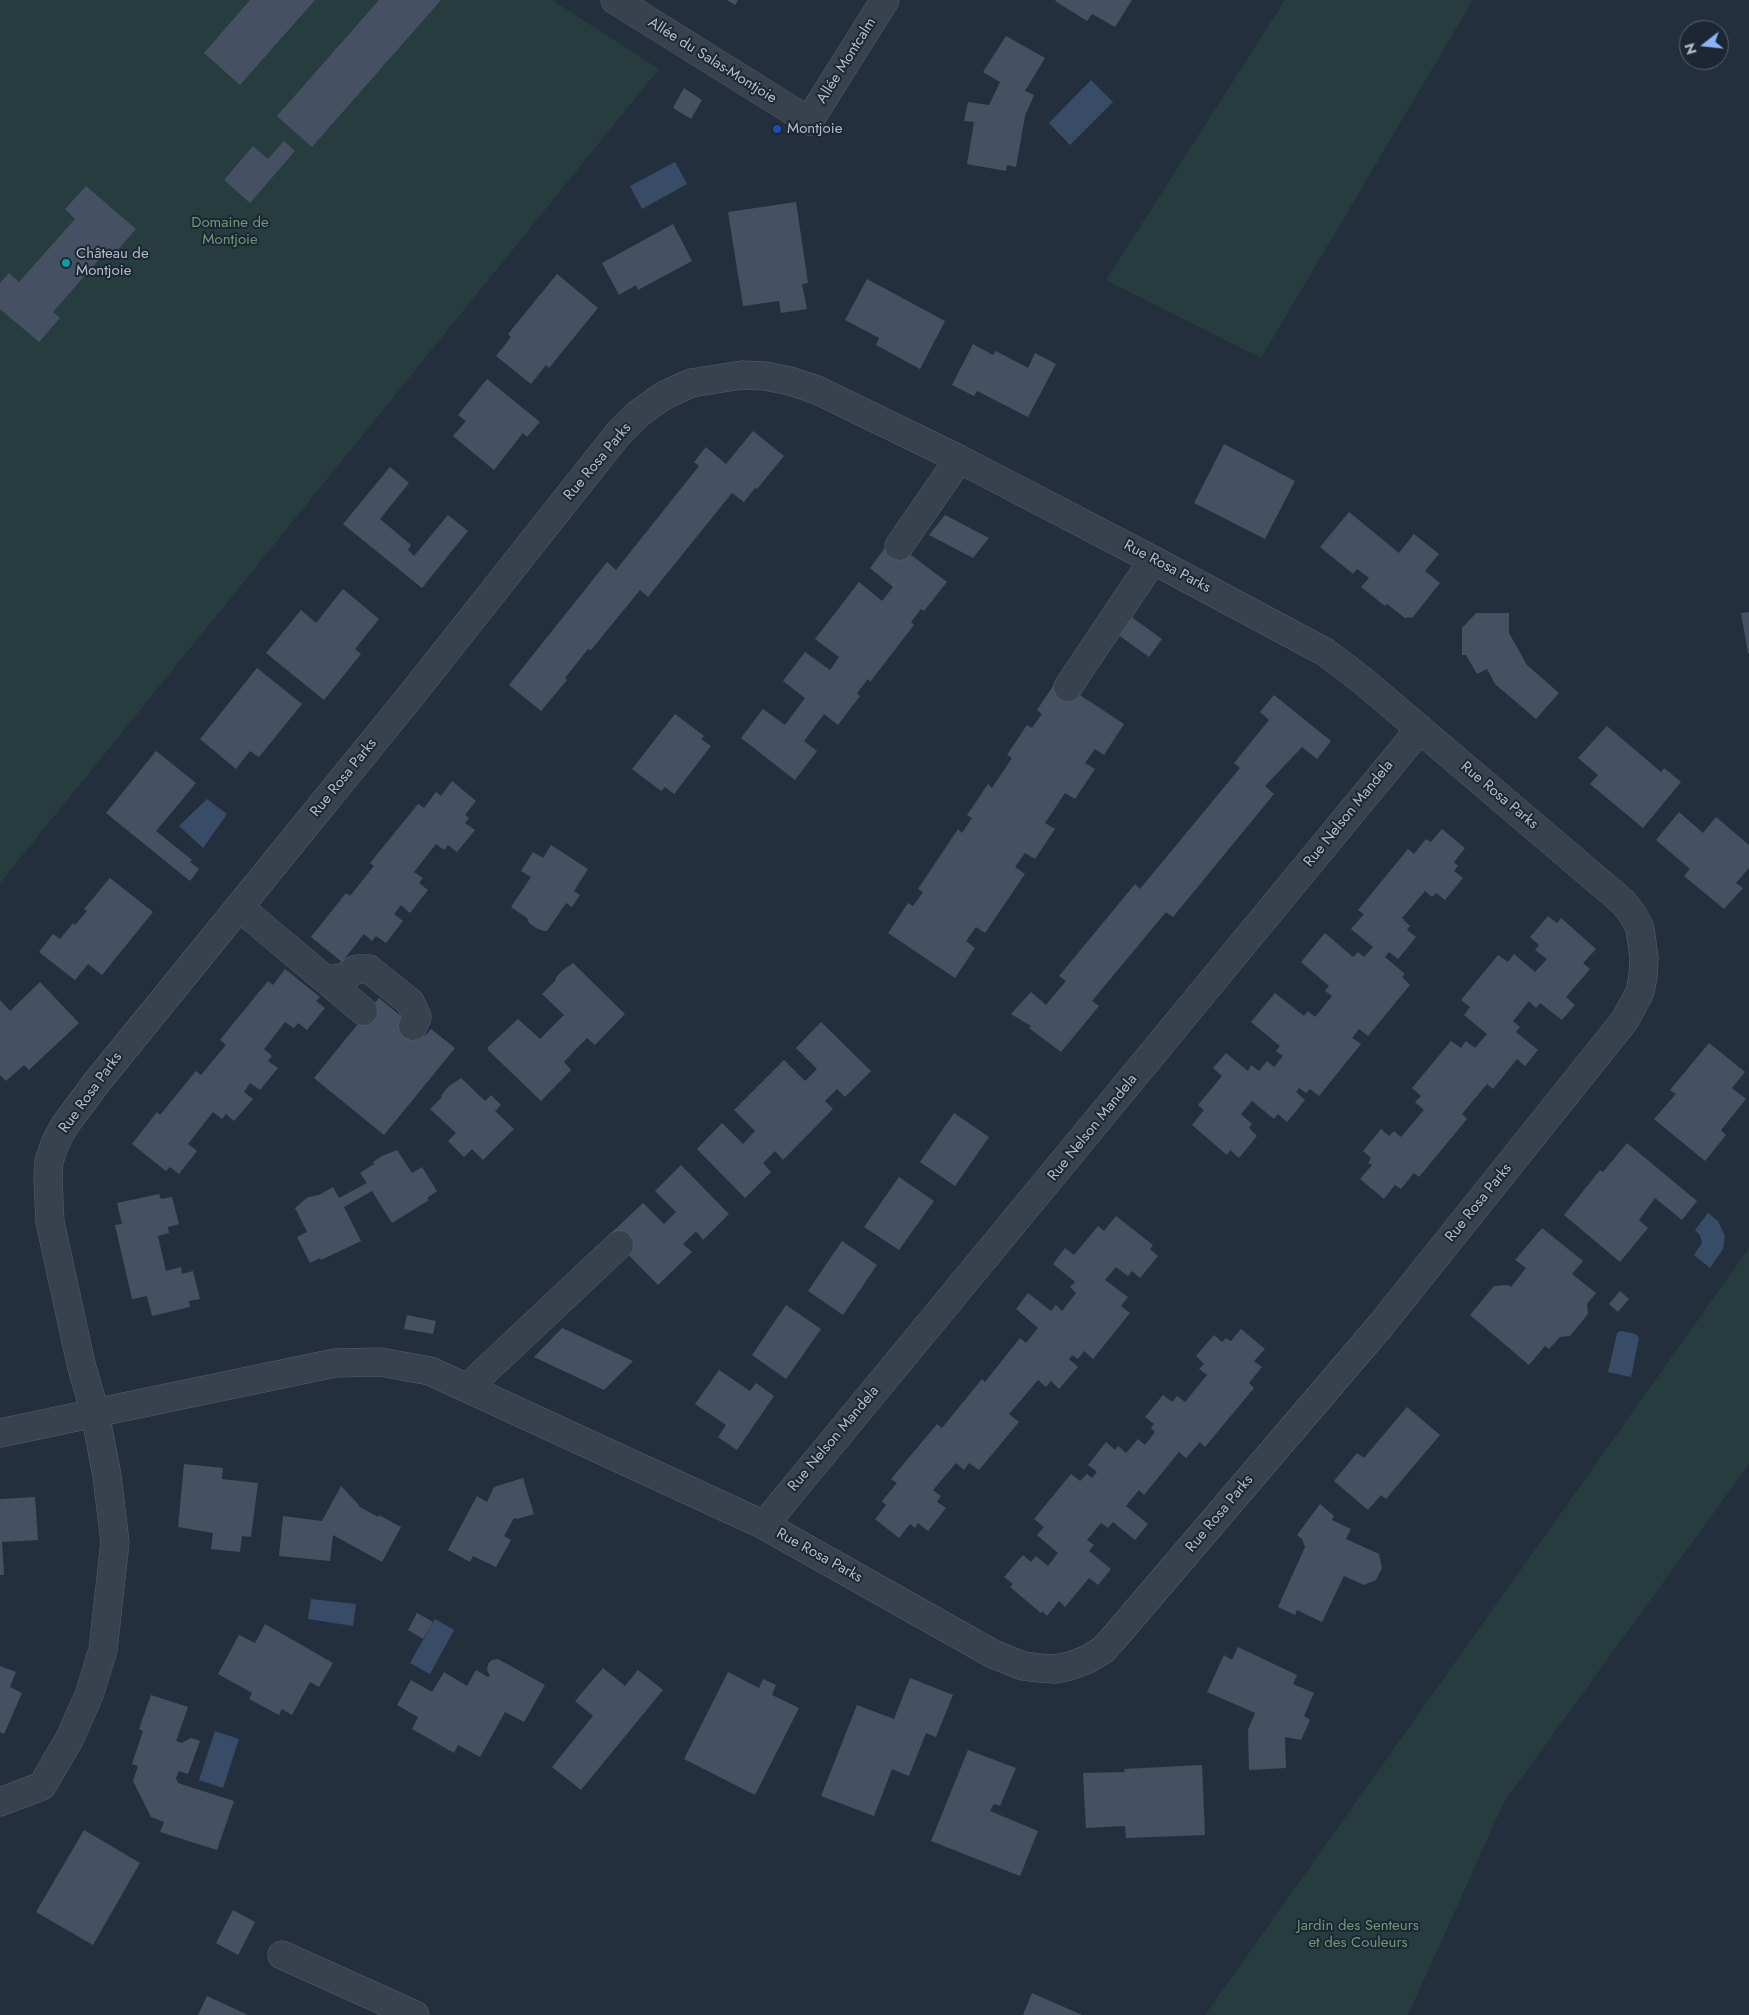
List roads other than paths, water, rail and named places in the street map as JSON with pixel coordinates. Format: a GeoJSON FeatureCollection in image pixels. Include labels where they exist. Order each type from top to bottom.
{"type":"FeatureCollection","features":[{"type":"Feature","properties":{"kind":"street","name":"Allée du Salas-Montjoie"},"geometry":{"type":"LineString","coordinates":[[615,0],[809,121]]}},
{"type":"Feature","properties":{"kind":"street","name":"Allée Montcalm"},"geometry":{"type":"LineString","coordinates":[[809,121],[885,0]]}},
{"type":"Feature","properties":{"kind":"street","name":"Rue Rosa Parks"},"geometry":{"type":"LineString","coordinates":[[0,1433],[335,1363],[380,1362],[430,1371],[764,1525],[993,1654],[1023,1666],[1055,1669],[1070,1666],[1088,1659],[1103,1650],[1113,1639],[1381,1325],[1625,1020],[1640,992],[1644,958],[1640,928],[1623,902],[1420,728],[1325,652],[959,459],[840,400],[790,381],[765,376],[742,375],[691,383],[664,396],[638,414],[618,434],[413,693],[65,1125],[56,1141],[49,1161],[48,1199],[52,1228],[81,1364],[95,1413]]}},
{"type":"Feature","properties":{"kind":"street"},"geometry":{"type":"LineString","coordinates":[[899,546],[959,459]]}},
{"type":"Feature","properties":{"kind":"street"},"geometry":{"type":"LineString","coordinates":[[1068,687],[1153,560]]}},
{"type":"Feature","properties":{"kind":"street","name":"Rue Nelson Mandela"},"geometry":{"type":"LineString","coordinates":[[764,1525],[1420,728]]}},
{"type":"Feature","properties":{"kind":"street"},"geometry":{"type":"LineString","coordinates":[[239,907],[363,1010]]}},
{"type":"Feature","properties":{"kind":"street"},"geometry":{"type":"LineString","coordinates":[[326,980],[345,977],[356,969],[369,969],[410,1002],[417,1017],[413,1026]]}},
{"type":"Feature","properties":{"kind":"street"},"geometry":{"type":"LineString","coordinates":[[467,1388],[619,1245]]}},
{"type":"Feature","properties":{"kind":"street"},"geometry":{"type":"LineString","coordinates":[[0,1802],[42,1786],[74,1730],[89,1695],[104,1650],[115,1542],[107,1476],[95,1413]]}},
{"type":"Feature","properties":{"kind":"street"},"geometry":{"type":"LineString","coordinates":[[282,1955],[415,2015]]}},
{"type":"Feature","properties":{"kind":"water"},"geometry":{"type":"Polygon","coordinates":[[[1091,80],[1113,102],[1070,145],[1049,123],[1091,80]]]}},
{"type":"Feature","properties":{"kind":"water"},"geometry":{"type":"Polygon","coordinates":[[[675,162],[687,184],[642,209],[630,186],[675,162]]]}},
{"type":"Feature","properties":{"kind":"water"},"geometry":{"type":"Polygon","coordinates":[[[207,799],[227,814],[203,848],[179,826],[207,799]]]}},
{"type":"Feature","properties":{"kind":"water"},"geometry":{"type":"Polygon","coordinates":[[[1708,1213],[1718,1221],[1725,1236],[1723,1249],[1710,1268],[1694,1255],[1702,1243],[1700,1235],[1695,1230],[1708,1213]]]}},
{"type":"Feature","properties":{"kind":"water"},"geometry":{"type":"Polygon","coordinates":[[[1621,1331],[1636,1334],[1639,1338],[1631,1377],[1608,1372],[1617,1333],[1621,1331]]]}},
{"type":"Feature","properties":{"kind":"water"},"geometry":{"type":"Polygon","coordinates":[[[311,1599],[356,1604],[353,1626],[308,1619],[311,1599]]]}},
{"type":"Feature","properties":{"kind":"water"},"geometry":{"type":"Polygon","coordinates":[[[435,1619],[454,1630],[430,1674],[410,1663],[435,1619]]]}},
{"type":"Feature","properties":{"kind":"water"},"geometry":{"type":"Polygon","coordinates":[[[215,1731],[239,1739],[223,1788],[199,1780],[215,1731]]]}},
{"type":"Feature","properties":{"kind":"place","name":"Montjoie"},"geometry":{"type":"Point","coordinates":[777,129]}},
{"type":"Feature","properties":{"kind":"place","name":"Château de Montjoie"},"geometry":{"type":"Point","coordinates":[66,263]}},
{"type":"Feature","properties":{"kind":"park label","name":"Domaine de Montjoie"},"geometry":{"type":"Point","coordinates":[230,232]}},
{"type":"Feature","properties":{"kind":"park label","name":"Jardin des Senteurs et des Couleurs"},"geometry":{"type":"Point","coordinates":[1358,1934]}}]}
